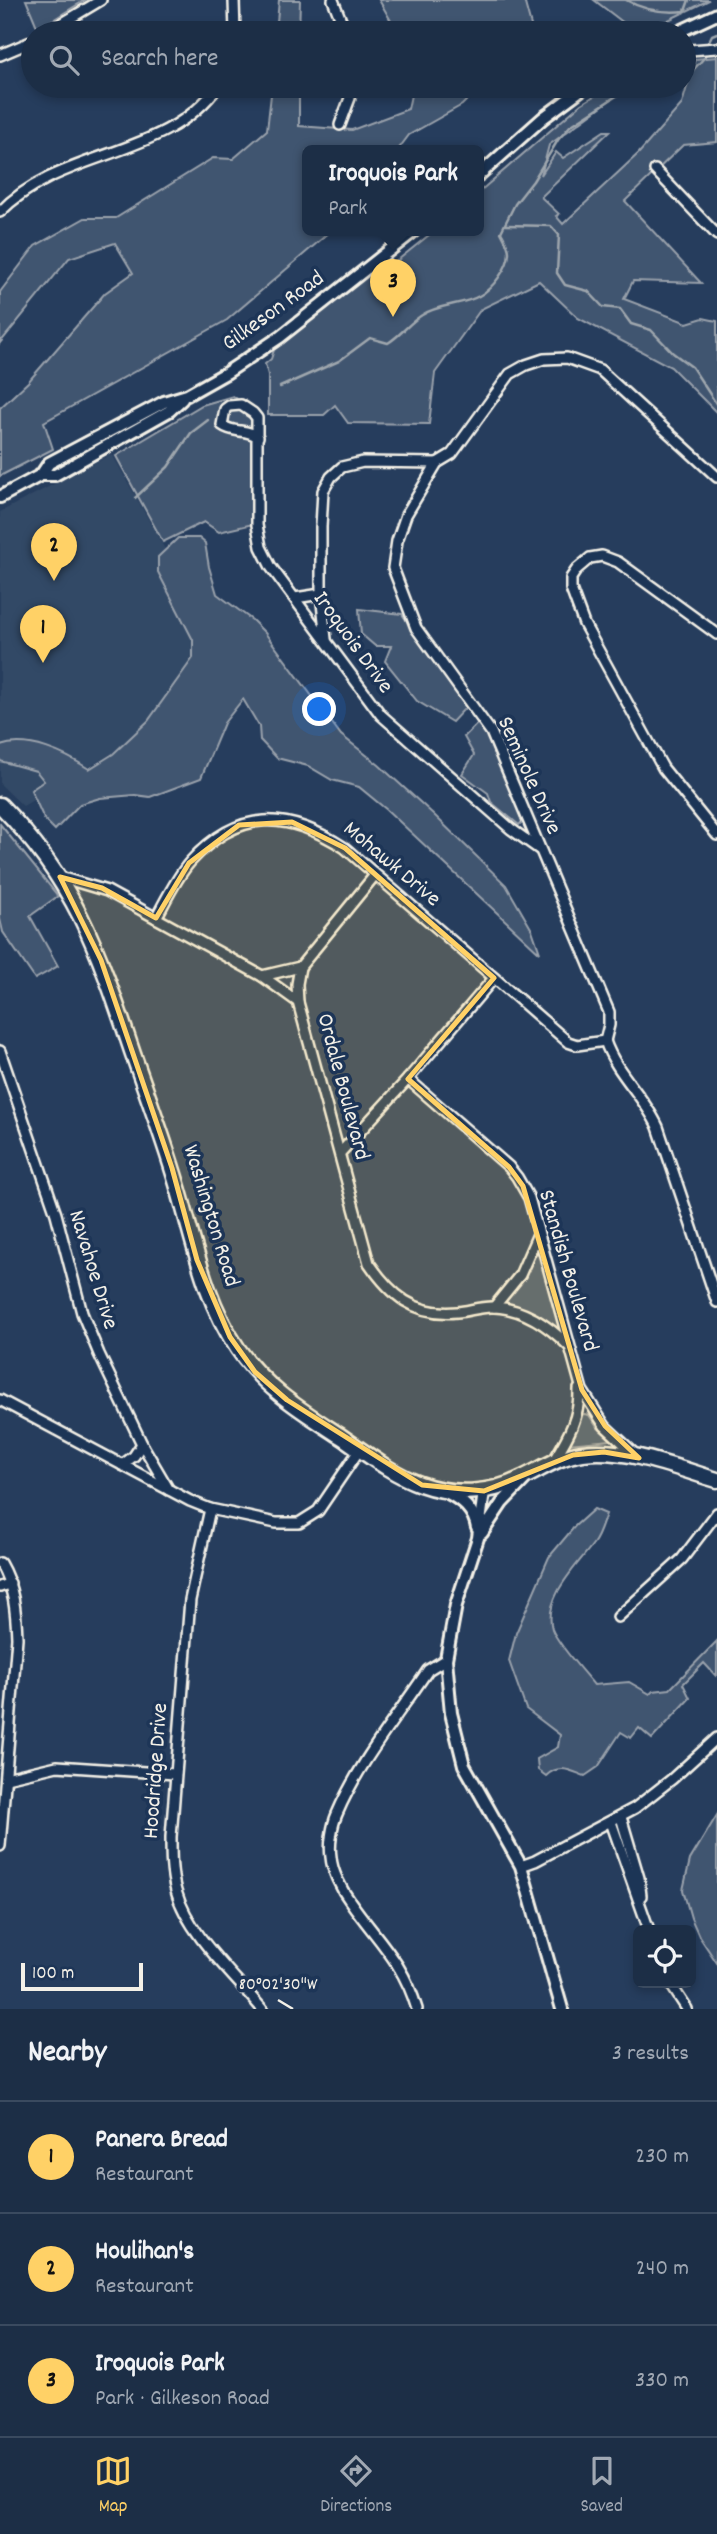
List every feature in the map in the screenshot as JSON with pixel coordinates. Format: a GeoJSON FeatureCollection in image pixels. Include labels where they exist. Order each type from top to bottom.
{"type":"FeatureCollection","features":[{"type":"Feature","properties":{"kind":"main road","name":"Washington Road"},"geometry":{"type":"LineString","coordinates":[[0,805],[33,840],[60,877],[81,914],[101,960],[172,1168],[199,1268],[230,1337],[255,1372],[275,1391],[402,1476],[444,1491],[484,1491],[510,1484],[553,1461],[594,1452],[614,1452],[717,1480]]}},
{"type":"Feature","properties":{"kind":"street"},"geometry":{"type":"LineString","coordinates":[[66,21],[101,0]]}},
{"type":"Feature","properties":{"kind":"street"},"geometry":{"type":"LineString","coordinates":[[234,0],[235,21]]}},
{"type":"Feature","properties":{"kind":"street"},"geometry":{"type":"LineString","coordinates":[[333,0],[341,21]]}},
{"type":"Feature","properties":{"kind":"street"},"geometry":{"type":"LineString","coordinates":[[696,24],[717,14]]}},
{"type":"Feature","properties":{"kind":"street"},"geometry":{"type":"LineString","coordinates":[[0,55],[21,46]]}},
{"type":"Feature","properties":{"kind":"street"},"geometry":{"type":"LineString","coordinates":[[696,48],[717,48]]}},
{"type":"Feature","properties":{"kind":"street"},"geometry":{"type":"LineString","coordinates":[[0,212],[10,201],[35,184],[176,127],[208,98]]}},
{"type":"Feature","properties":{"kind":"street"},"geometry":{"type":"LineString","coordinates":[[340,125],[350,98]]}},
{"type":"Feature","properties":{"kind":"street"},"geometry":{"type":"LineString","coordinates":[[484,171],[570,98]]}},
{"type":"Feature","properties":{"kind":"street"},"geometry":{"type":"LineString","coordinates":[[655,170],[717,235]]}},
{"type":"Feature","properties":{"kind":"street","name":"Gilkeson Road"},"geometry":{"type":"LineString","coordinates":[[0,496],[41,475],[49,463],[72,450],[164,402],[187,395],[271,343],[408,236]]}},
{"type":"Feature","properties":{"kind":"street","name":"Seminole Drive"},"geometry":{"type":"LineString","coordinates":[[605,1041],[609,1012],[491,732],[416,628],[393,568],[397,541],[406,515],[437,463],[452,454],[510,374],[544,359],[567,358],[600,370],[717,477]]}},
{"type":"Feature","properties":{"kind":"street","name":"Iroquois Drive"},"geometry":{"type":"LineString","coordinates":[[258,437],[253,433],[228,430],[222,425],[225,410],[229,406],[241,405],[257,418],[258,437],[257,525],[261,547],[271,567],[381,715],[511,829],[540,850]]}},
{"type":"Feature","properties":{"kind":"street"},"geometry":{"type":"LineString","coordinates":[[326,640],[321,594],[323,491],[331,477],[342,467],[363,462],[437,463]]}},
{"type":"Feature","properties":{"kind":"street"},"geometry":{"type":"LineString","coordinates":[[717,634],[618,562],[602,556],[590,558],[571,578],[570,589],[584,624],[663,768],[717,835]]}},
{"type":"Feature","properties":{"kind":"street"},"geometry":{"type":"LineString","coordinates":[[295,598],[321,594]]}},
{"type":"Feature","properties":{"kind":"street","name":"Mohawk Drive"},"geometry":{"type":"LineString","coordinates":[[156,918],[189,863],[214,840],[239,825],[264,821],[292,822],[320,832],[345,848],[568,1042],[577,1045],[605,1041]]}},
{"type":"Feature","properties":{"kind":"street"},"geometry":{"type":"LineString","coordinates":[[298,1002],[300,967],[375,876]]}},
{"type":"Feature","properties":{"kind":"street","name":"Ordale Boulevard"},"geometry":{"type":"LineString","coordinates":[[60,877],[102,888],[261,976],[298,1002],[369,1263],[400,1300],[427,1310],[453,1312],[495,1307],[527,1315],[552,1329],[569,1346]]}},
{"type":"Feature","properties":{"kind":"street"},"geometry":{"type":"LineString","coordinates":[[261,976],[300,967]]}},
{"type":"Feature","properties":{"kind":"street"},"geometry":{"type":"LineString","coordinates":[[340,1153],[408,1079],[494,978]]}},
{"type":"Feature","properties":{"kind":"street"},"geometry":{"type":"LineString","coordinates":[[605,1041],[615,1063],[645,1103],[658,1127],[717,1302]]}},
{"type":"Feature","properties":{"kind":"street","name":"Navahoe Drive"},"geometry":{"type":"LineString","coordinates":[[0,1051],[55,1214],[82,1313],[142,1444],[169,1490]]}},
{"type":"Feature","properties":{"kind":"street","name":"Standish Boulevard"},"geometry":{"type":"LineString","coordinates":[[408,1079],[517,1177],[529,1198],[578,1380],[586,1400],[598,1417],[639,1458]]}},
{"type":"Feature","properties":{"kind":"street"},"geometry":{"type":"LineString","coordinates":[[495,1307],[520,1275],[538,1234]]}},
{"type":"Feature","properties":{"kind":"street"},"geometry":{"type":"LineString","coordinates":[[553,1461],[576,1418],[579,1402],[578,1380]]}},
{"type":"Feature","properties":{"kind":"street"},"geometry":{"type":"LineString","coordinates":[[0,1400],[169,1490],[210,1508],[284,1525],[306,1520],[323,1505],[360,1449]]}},
{"type":"Feature","properties":{"kind":"street"},"geometry":{"type":"LineString","coordinates":[[122,1465],[134,1456],[142,1444]]}},
{"type":"Feature","properties":{"kind":"street"},"geometry":{"type":"LineString","coordinates":[[478,1538],[502,1503],[528,1475]]}},
{"type":"Feature","properties":{"kind":"street"},"geometry":{"type":"LineString","coordinates":[[444,1491],[471,1511],[477,1524],[478,1538]]}},
{"type":"Feature","properties":{"kind":"street"},"geometry":{"type":"LineString","coordinates":[[484,1491],[478,1538],[456,1605],[446,1659],[451,1713],[464,1765],[521,1866],[562,2009]]}},
{"type":"Feature","properties":{"kind":"street","name":"Hoodridge Drive"},"geometry":{"type":"LineString","coordinates":[[210,1508],[190,1600],[175,1774],[171,1864],[176,1892],[185,1913],[262,2009]]}},
{"type":"Feature","properties":{"kind":"street"},"geometry":{"type":"LineString","coordinates":[[618,1617],[682,1559],[703,1535],[717,1513]]}},
{"type":"Feature","properties":{"kind":"street"},"geometry":{"type":"LineString","coordinates":[[0,1563],[10,1583],[16,1609],[17,1638],[0,1846]]}},
{"type":"Feature","properties":{"kind":"street"},"geometry":{"type":"LineString","coordinates":[[0,1587],[10,1583]]}},
{"type":"Feature","properties":{"kind":"street"},"geometry":{"type":"LineString","coordinates":[[417,2009],[394,1956],[349,1900],[330,1857],[336,1816],[360,1771],[428,1670],[446,1659]]}},
{"type":"Feature","properties":{"kind":"street"},"geometry":{"type":"LineString","coordinates":[[521,1866],[621,1817],[663,1787],[717,1738]]}},
{"type":"Feature","properties":{"kind":"street"},"geometry":{"type":"LineString","coordinates":[[6,1777],[57,1766],[175,1774]]}},
{"type":"Feature","properties":{"kind":"street"},"geometry":{"type":"LineString","coordinates":[[621,1817],[630,1862]]}},
{"type":"Feature","properties":{"kind":"street"},"geometry":{"type":"LineString","coordinates":[[611,1822],[639,1878],[641,1902],[648,1925]]}},
{"type":"Feature","properties":{"kind":"street"},"geometry":{"type":"LineString","coordinates":[[673,1988],[687,2009]]}},
{"type":"Feature","properties":{"kind":"highlighted area"},"geometry":{"type":"Polygon","coordinates":[[[292,822],[345,848],[494,978],[408,1079],[509,1167],[523,1186],[582,1390],[605,1426],[639,1458],[604,1452],[573,1455],[484,1491],[422,1485],[287,1400],[255,1372],[230,1337],[197,1260],[172,1168],[101,960],[60,877],[102,888],[156,918],[189,863],[239,825],[292,822]]]}},
{"type":"Feature","properties":{"kind":"shaded area"},"geometry":{"type":"Polygon","coordinates":[[[26,0],[85,0],[51,21],[35,21],[26,0]]]}},
{"type":"Feature","properties":{"kind":"shaded area"},"geometry":{"type":"Polygon","coordinates":[[[279,0],[300,0],[299,21],[277,21],[279,0]]]}},
{"type":"Feature","properties":{"kind":"shaded area"},"geometry":{"type":"Polygon","coordinates":[[[379,0],[524,0],[530,21],[391,21],[379,0]]]}},
{"type":"Feature","properties":{"kind":"shaded area"},"geometry":{"type":"Polygon","coordinates":[[[594,0],[709,0],[666,21],[621,21],[594,0]]]}},
{"type":"Feature","properties":{"kind":"shaded area"},"geometry":{"type":"Polygon","coordinates":[[[717,57],[717,142],[683,145],[625,201],[701,283],[633,281],[624,299],[687,323],[703,318],[717,321],[717,413],[671,367],[578,318],[539,281],[481,309],[435,373],[429,424],[348,423],[335,405],[324,415],[268,415],[268,375],[265,364],[271,359],[274,350],[369,270],[373,280],[428,236],[484,236],[484,188],[581,104],[591,98],[613,98],[549,145],[541,175],[556,152],[563,158],[604,131],[610,131],[541,197],[559,214],[556,216],[563,224],[639,153],[682,104],[684,98],[696,98],[696,59],[717,57]]]}},
{"type":"Feature","properties":{"kind":"shaded area"},"geometry":{"type":"Polygon","coordinates":[[[271,98],[299,98],[299,126],[352,130],[408,109],[410,98],[469,98],[462,105],[409,135],[402,145],[302,145],[302,236],[325,236],[227,320],[44,422],[53,449],[0,476],[0,408],[28,382],[105,293],[133,273],[115,243],[69,258],[0,343],[0,292],[35,246],[85,218],[116,218],[213,158],[233,159],[267,130],[271,98]]]}},
{"type":"Feature","properties":{"kind":"shaded area"},"geometry":{"type":"Polygon","coordinates":[[[233,396],[256,412],[253,524],[219,532],[204,522],[163,542],[116,456],[202,405],[233,396]]]}},
{"type":"Feature","properties":{"kind":"shaded area"},"geometry":{"type":"Polygon","coordinates":[[[112,454],[237,679],[23,806],[0,784],[0,512],[112,454]]]}},
{"type":"Feature","properties":{"kind":"shaded area"},"geometry":{"type":"Polygon","coordinates":[[[178,538],[199,538],[205,543],[217,594],[265,633],[341,735],[433,814],[506,885],[532,930],[540,953],[359,787],[332,780],[308,766],[277,758],[260,740],[259,726],[243,699],[224,723],[201,778],[150,797],[135,795],[100,798],[80,804],[55,830],[44,819],[31,790],[44,781],[36,771],[0,761],[0,746],[23,743],[47,748],[89,769],[113,754],[148,721],[193,658],[193,640],[158,572],[158,557],[178,538]]]}},
{"type":"Feature","properties":{"kind":"shaded area"},"geometry":{"type":"Polygon","coordinates":[[[359,609],[402,614],[466,707],[452,722],[417,701],[385,661],[391,646],[375,646],[361,634],[359,609]]]}},
{"type":"Feature","properties":{"kind":"shaded area"},"geometry":{"type":"Polygon","coordinates":[[[478,723],[487,736],[524,820],[519,825],[491,802],[488,793],[462,774],[474,755],[464,737],[478,723]]]}},
{"type":"Feature","properties":{"kind":"shaded area"},"geometry":{"type":"Polygon","coordinates":[[[0,824],[58,896],[30,916],[58,966],[35,979],[3,932],[0,919],[0,824]]]}},
{"type":"Feature","properties":{"kind":"shaded area"},"geometry":{"type":"Polygon","coordinates":[[[538,1245],[560,1329],[530,1311],[501,1302],[524,1277],[538,1245]]]}},
{"type":"Feature","properties":{"kind":"shaded area"},"geometry":{"type":"Polygon","coordinates":[[[589,1415],[611,1440],[568,1444],[579,1416],[589,1415]]]}},
{"type":"Feature","properties":{"kind":"shaded area"},"geometry":{"type":"Polygon","coordinates":[[[594,1509],[606,1514],[599,1533],[563,1583],[552,1605],[552,1629],[565,1650],[594,1685],[629,1682],[650,1694],[653,1691],[670,1689],[717,1641],[717,1675],[704,1663],[683,1684],[690,1698],[652,1739],[639,1728],[631,1738],[621,1732],[598,1767],[585,1776],[560,1769],[546,1776],[538,1770],[537,1759],[558,1747],[560,1735],[526,1709],[509,1661],[516,1633],[549,1557],[575,1526],[594,1509]]]}},
{"type":"Feature","properties":{"kind":"shaded area"},"geometry":{"type":"Polygon","coordinates":[[[717,1815],[717,1963],[699,1936],[683,1890],[690,1860],[717,1815]]]}},
{"type":"Feature","properties":{"kind":"waterway"},"geometry":{"type":"LineString","coordinates":[[626,0],[654,10],[670,12],[685,11],[689,0]]}},
{"type":"Feature","properties":{"kind":"waterway"},"geometry":{"type":"LineString","coordinates":[[708,43],[712,35],[717,33]]}},
{"type":"Feature","properties":{"kind":"waterway"},"geometry":{"type":"LineString","coordinates":[[696,67],[705,57]]}},
{"type":"Feature","properties":{"kind":"waterway"},"geometry":{"type":"LineString","coordinates":[[280,387],[339,361],[370,338],[388,343],[422,315],[484,293],[499,277],[508,258],[508,247],[501,232],[515,204],[570,126],[613,98]]}},
{"type":"Feature","properties":{"kind":"waterway"},"geometry":{"type":"LineString","coordinates":[[506,225],[551,226],[559,235],[557,273],[565,285],[588,291],[603,307],[620,309],[631,324],[651,330],[673,353],[692,367],[717,405]]}},
{"type":"Feature","properties":{"kind":"waterway"},"geometry":{"type":"LineString","coordinates":[[135,498],[168,467],[191,433],[208,420]]}},
{"type":"Feature","properties":{"kind":"place","name":"Iroquois Park"},"geometry":{"type":"Point","coordinates":[393,317]}},
{"type":"Feature","properties":{"kind":"place","name":"Houlihan's"},"geometry":{"type":"Point","coordinates":[54,581]}},
{"type":"Feature","properties":{"kind":"place","name":"Panera Bread"},"geometry":{"type":"Point","coordinates":[43,663]}}]}
